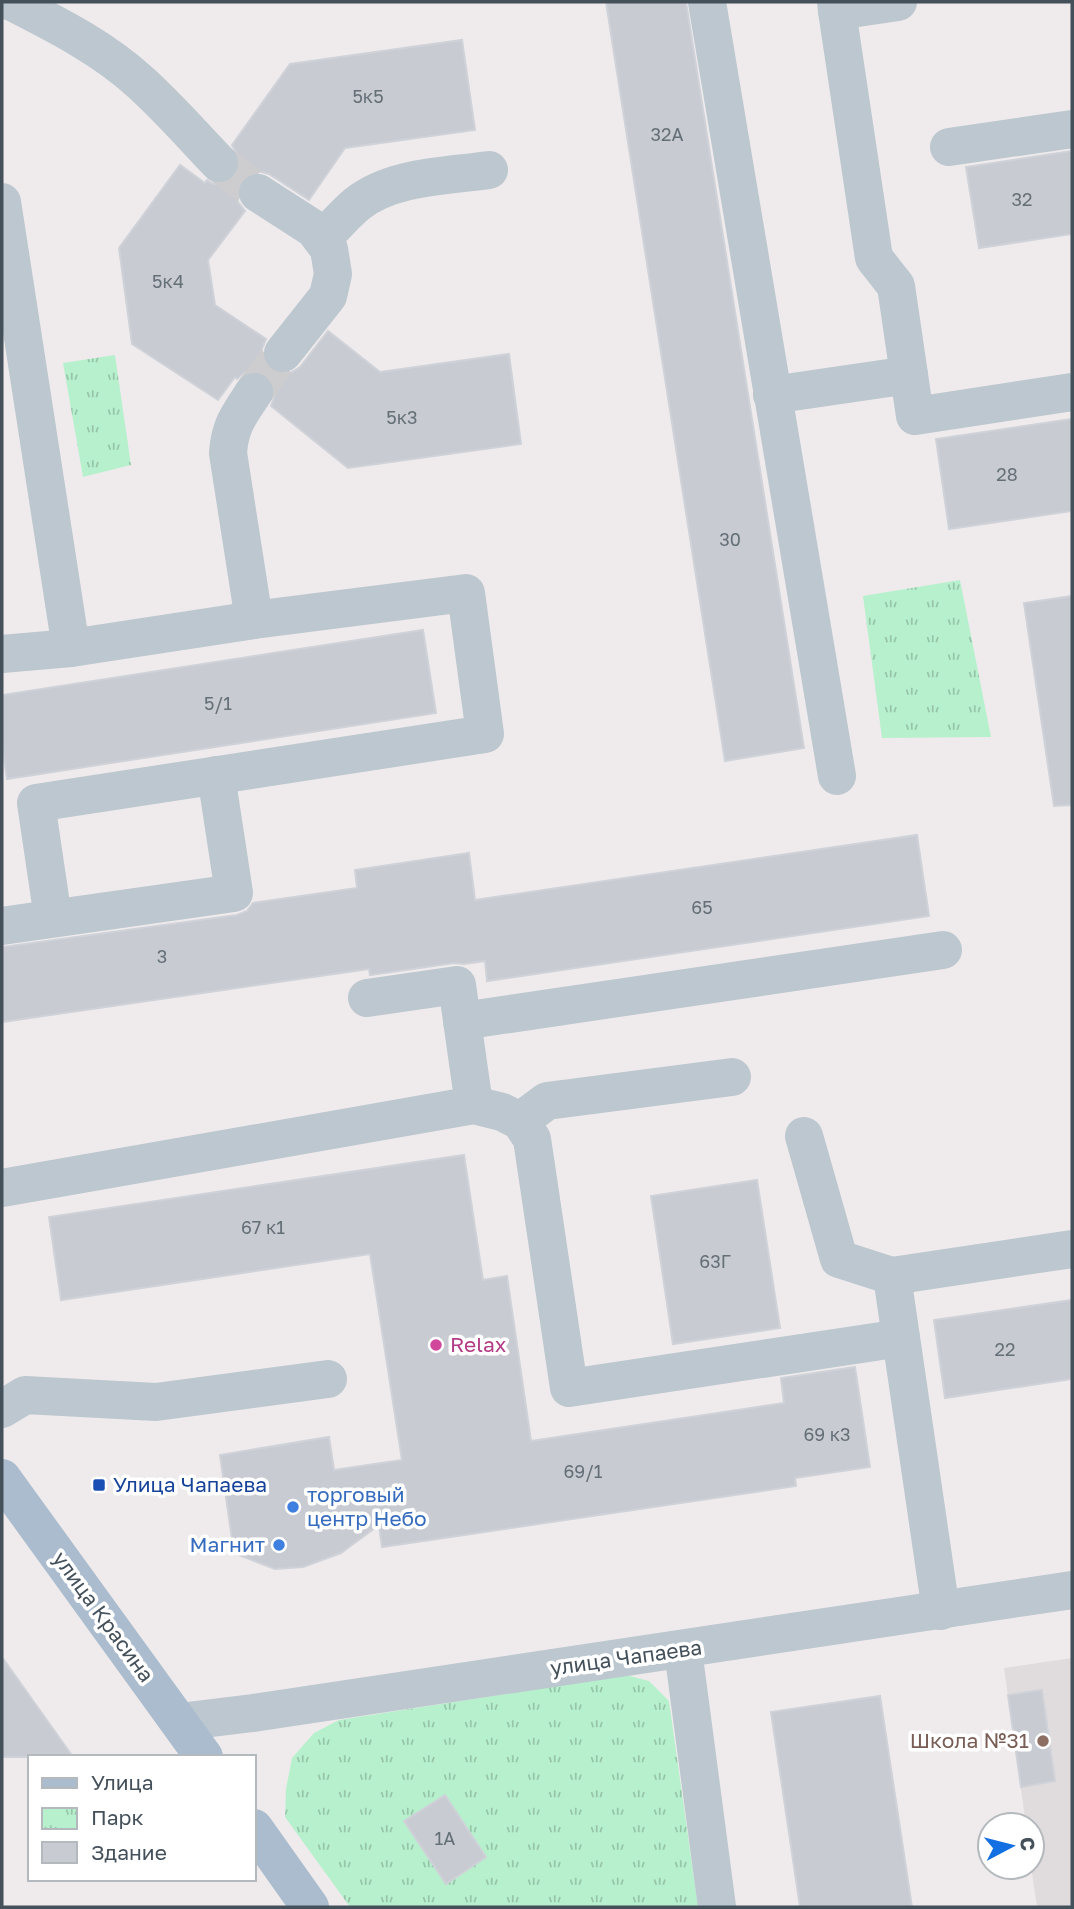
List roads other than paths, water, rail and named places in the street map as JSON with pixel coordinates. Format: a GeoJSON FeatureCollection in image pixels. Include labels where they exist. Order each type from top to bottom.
{"type":"FeatureCollection","features":[{"type":"Feature","properties":{"kind":"main road","name":"улица Красина"},"geometry":{"type":"LineString","coordinates":[[2,1478],[203,1755]]}},
{"type":"Feature","properties":{"kind":"main road"},"geometry":{"type":"LineString","coordinates":[[256,1831],[310,1907]]}},
{"type":"Feature","properties":{"kind":"street"},"geometry":{"type":"LineString","coordinates":[[12,2],[75,35],[116,62],[141,82],[219,163]]}},
{"type":"Feature","properties":{"kind":"street"},"geometry":{"type":"LineString","coordinates":[[708,2],[837,776]]}},
{"type":"Feature","properties":{"kind":"street"},"geometry":{"type":"LineString","coordinates":[[898,2],[837,7],[874,258],[896,286],[915,416],[1072,392]]}},
{"type":"Feature","properties":{"kind":"street"},"geometry":{"type":"LineString","coordinates":[[949,147],[1072,129]]}},
{"type":"Feature","properties":{"kind":"street"},"geometry":{"type":"LineString","coordinates":[[322,239],[358,203],[380,190],[400,183],[489,170]]}},
{"type":"Feature","properties":{"kind":"street"},"geometry":{"type":"LineString","coordinates":[[258,193],[314,229],[329,249],[333,274],[328,296],[283,353]]}},
{"type":"Feature","properties":{"kind":"street"},"geometry":{"type":"LineString","coordinates":[[2,202],[71,648]]}},
{"type":"Feature","properties":{"kind":"street"},"geometry":{"type":"LineString","coordinates":[[772,395],[909,375]]}},
{"type":"Feature","properties":{"kind":"street"},"geometry":{"type":"LineString","coordinates":[[254,392],[234,421],[229,436],[228,453],[254,620]]}},
{"type":"Feature","properties":{"kind":"street"},"geometry":{"type":"LineString","coordinates":[[2,653],[71,648],[254,620],[466,593],[485,734],[36,803],[54,918]]}},
{"type":"Feature","properties":{"kind":"street"},"geometry":{"type":"LineString","coordinates":[[2,926],[234,893],[216,775]]}},
{"type":"Feature","properties":{"kind":"street"},"geometry":{"type":"LineString","coordinates":[[462,1021],[943,950]]}},
{"type":"Feature","properties":{"kind":"street"},"geometry":{"type":"LineString","coordinates":[[367,998],[457,985],[474,1105]]}},
{"type":"Feature","properties":{"kind":"street"},"geometry":{"type":"LineString","coordinates":[[520,1121],[547,1101],[732,1077]]}},
{"type":"Feature","properties":{"kind":"street"},"geometry":{"type":"LineString","coordinates":[[2,1188],[474,1105],[502,1112],[520,1121],[532,1139],[569,1388],[901,1339]]}},
{"type":"Feature","properties":{"kind":"street"},"geometry":{"type":"LineString","coordinates":[[804,1136],[839,1259],[891,1276],[1072,1249]]}},
{"type":"Feature","properties":{"kind":"street"},"geometry":{"type":"LineString","coordinates":[[891,1276],[941,1611]]}},
{"type":"Feature","properties":{"kind":"street"},"geometry":{"type":"LineString","coordinates":[[2,1409],[25,1395],[156,1402],[328,1380]]}},
{"type":"Feature","properties":{"kind":"street","name":"улица Чапаева"},"geometry":{"type":"LineString","coordinates":[[179,1722],[683,1650],[1072,1590]]}},
{"type":"Feature","properties":{"kind":"street"},"geometry":{"type":"LineString","coordinates":[[683,1650],[717,1907]]}},
{"type":"Feature","properties":{"kind":"tunnel"},"geometry":{"type":"LineString","coordinates":[[219,163],[258,193]]}},
{"type":"Feature","properties":{"kind":"tunnel"},"geometry":{"type":"LineString","coordinates":[[254,392],[283,353]]}},
{"type":"Feature","properties":{"kind":"place","name":"Relax"},"geometry":{"type":"Point","coordinates":[436,1345]}},
{"type":"Feature","properties":{"kind":"place","name":"Улица Чапаева"},"geometry":{"type":"Point","coordinates":[99,1485]}},
{"type":"Feature","properties":{"kind":"place","name":"торговый центр Небо"},"geometry":{"type":"Point","coordinates":[293,1507]}},
{"type":"Feature","properties":{"kind":"place","name":"Магнит"},"geometry":{"type":"Point","coordinates":[279,1545]}},
{"type":"Feature","properties":{"kind":"place","name":"Школа №31"},"geometry":{"type":"Point","coordinates":[1043,1741]}}]}
